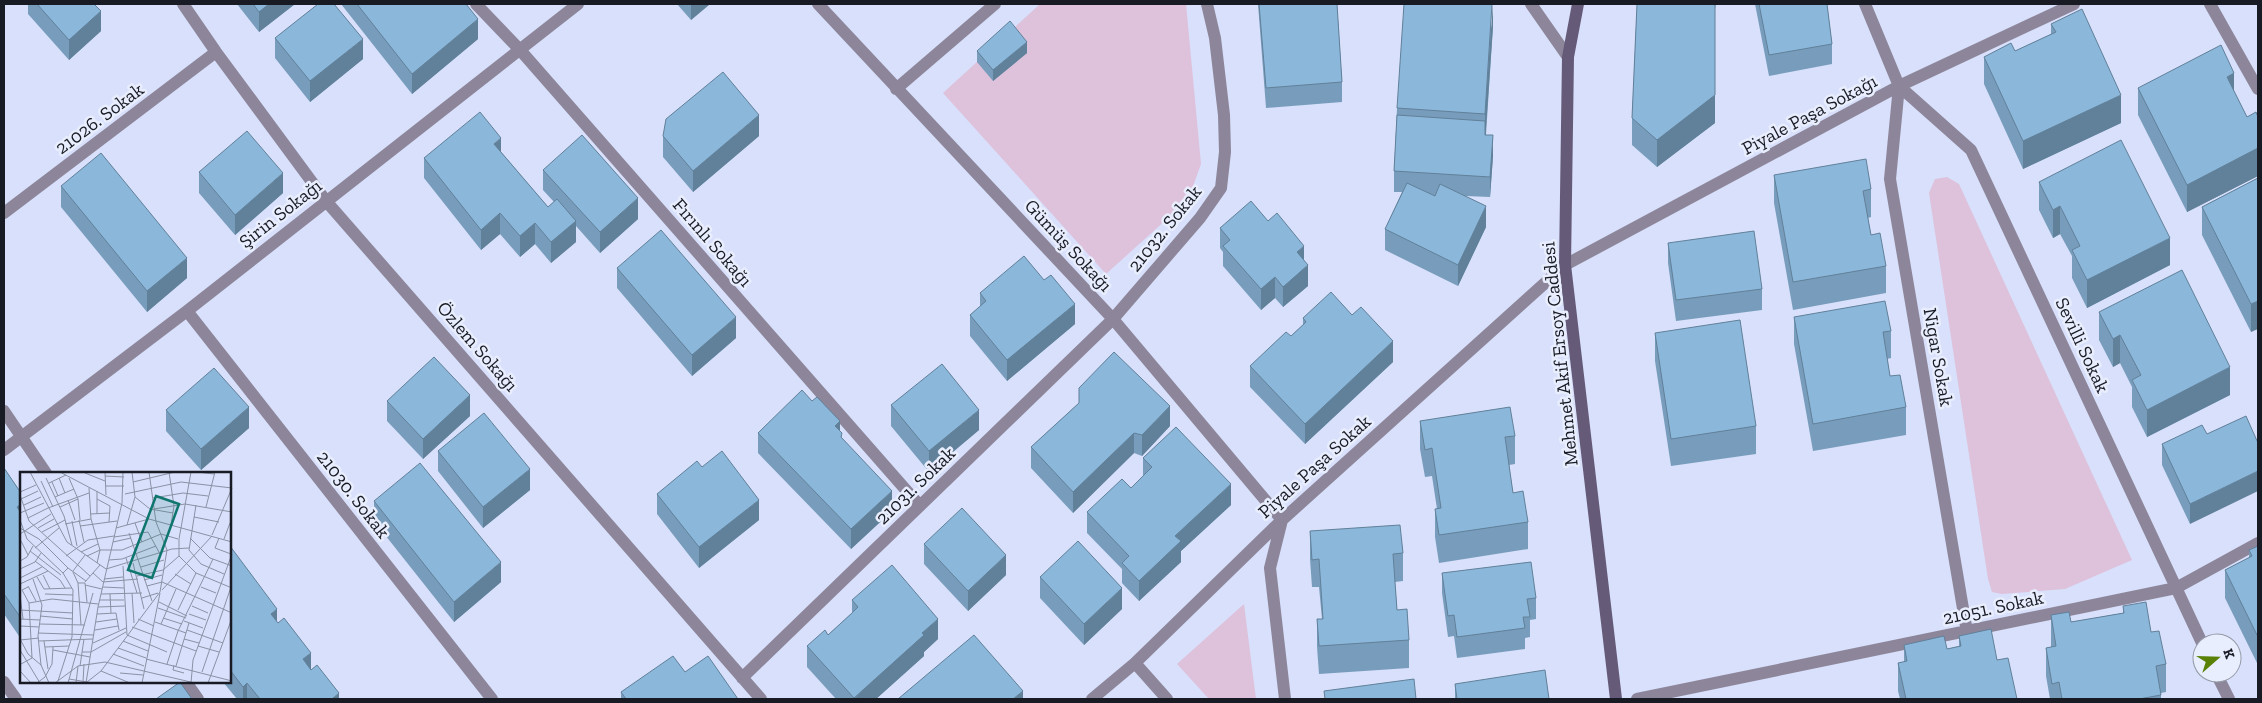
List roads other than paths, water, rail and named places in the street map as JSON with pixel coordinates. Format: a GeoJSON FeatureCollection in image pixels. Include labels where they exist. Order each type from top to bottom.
{"type":"FeatureCollection","features":[{"type":"Feature","properties":{"kind":"main road","name":"Mehmet Akif Ersoy Caddesi"},"geometry":{"type":"LineString","coordinates":[[1578,4],[1568,57],[1565,265],[1616,699]]}},
{"type":"Feature","properties":{"kind":"street","name":"Özlem Sokağı"},"geometry":{"type":"LineString","coordinates":[[183,4],[216,52],[326,200],[761,699]]}},
{"type":"Feature","properties":{"kind":"street","name":"Fırınlı Sokağı"},"geometry":{"type":"LineString","coordinates":[[476,4],[520,51],[920,506]]}},
{"type":"Feature","properties":{"kind":"street","name":"Şirin Sokağı"},"geometry":{"type":"LineString","coordinates":[[4,450],[187,311],[578,4]]}},
{"type":"Feature","properties":{"kind":"street","name":"Gümüş Sokağı"},"geometry":{"type":"LineString","coordinates":[[818,4],[1113,319],[1282,520]]}},
{"type":"Feature","properties":{"kind":"street"},"geometry":{"type":"LineString","coordinates":[[896,89],[995,4]]}},
{"type":"Feature","properties":{"kind":"street","name":"21032. Sokak"},"geometry":{"type":"LineString","coordinates":[[1113,319],[1200,218],[1220,188],[1225,152],[1224,115],[1215,38],[1207,4]]}},
{"type":"Feature","properties":{"kind":"street"},"geometry":{"type":"LineString","coordinates":[[1531,4],[1568,57]]}},
{"type":"Feature","properties":{"kind":"street"},"geometry":{"type":"LineString","coordinates":[[1866,4],[1899,86]]}},
{"type":"Feature","properties":{"kind":"street","name":"Piyale Paşa Sokağı"},"geometry":{"type":"LineString","coordinates":[[1565,265],[1899,86],[2074,4]]}},
{"type":"Feature","properties":{"kind":"street"},"geometry":{"type":"LineString","coordinates":[[2210,4],[2258,90]]}},
{"type":"Feature","properties":{"kind":"street","name":"21026. Sokak"},"geometry":{"type":"LineString","coordinates":[[4,213],[216,52]]}},
{"type":"Feature","properties":{"kind":"street","name":"Sevilli Sokak"},"geometry":{"type":"LineString","coordinates":[[1899,86],[1971,150],[2197,633]]}},
{"type":"Feature","properties":{"kind":"street","name":"Nigar Sokak"},"geometry":{"type":"LineString","coordinates":[[1899,86],[1890,178],[1967,632]]}},
{"type":"Feature","properties":{"kind":"street","name":"Piyale Paşa Sokak"},"geometry":{"type":"LineString","coordinates":[[1092,699],[1136,662],[1282,520],[1565,265]]}},
{"type":"Feature","properties":{"kind":"street","name":"21030. Sokak"},"geometry":{"type":"LineString","coordinates":[[187,311],[492,699]]}},
{"type":"Feature","properties":{"kind":"street","name":"21031. Sokak"},"geometry":{"type":"LineString","coordinates":[[742,678],[1113,319]]}},
{"type":"Feature","properties":{"kind":"street"},"geometry":{"type":"LineString","coordinates":[[4,411],[45,472]]}},
{"type":"Feature","properties":{"kind":"street"},"geometry":{"type":"LineString","coordinates":[[1282,520],[1270,568],[1285,699]]}},
{"type":"Feature","properties":{"kind":"street","name":"21051. Sokak"},"geometry":{"type":"LineString","coordinates":[[1637,699],[2176,588],[2258,543]]}},
{"type":"Feature","properties":{"kind":"street"},"geometry":{"type":"LineString","coordinates":[[1136,662],[1167,699]]}},
{"type":"Feature","properties":{"kind":"street"},"geometry":{"type":"LineString","coordinates":[[4,682],[16,699]]}},
{"type":"Feature","properties":{"kind":"street"},"geometry":{"type":"LineString","coordinates":[[187,683],[198,699]]}},
{"type":"Feature","properties":{"kind":"street"},"geometry":{"type":"LineString","coordinates":[[2221,683],[2228,699]]}}]}
